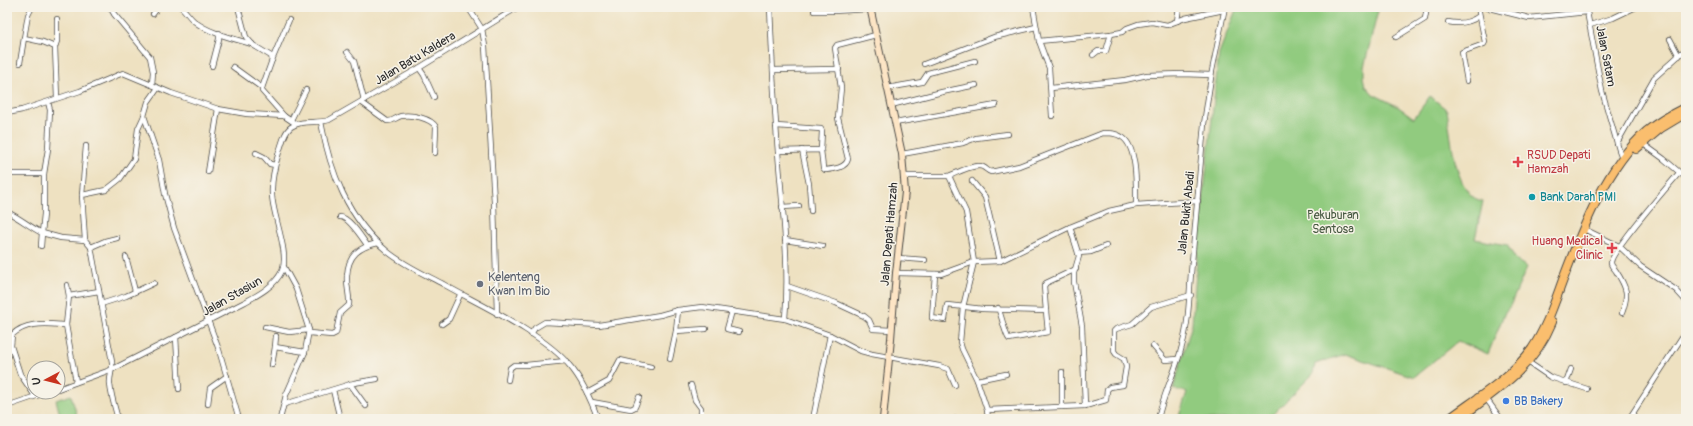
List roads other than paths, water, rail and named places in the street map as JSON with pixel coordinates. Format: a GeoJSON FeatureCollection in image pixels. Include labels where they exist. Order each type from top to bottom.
{"type":"FeatureCollection","features":[{"type":"Feature","properties":{"kind":"highway"},"geometry":{"type":"LineString","coordinates":[[1458,419],[1518,365],[1540,336],[1602,192],[1622,158],[1634,143],[1655,125],[1686,107]]}},
{"type":"Feature","properties":{"kind":"highway"},"geometry":{"type":"LineString","coordinates":[[1449,419],[1513,378],[1528,362],[1547,335],[1586,230],[1620,171],[1631,154],[1642,143],[1661,128],[1686,113]]}},
{"type":"Feature","properties":{"kind":"main road","name":"Jalan Depati Hamzah"},"geometry":{"type":"LineString","coordinates":[[870,8],[902,154],[905,176],[905,192],[896,273],[890,358],[883,419]]}},
{"type":"Feature","properties":{"kind":"street"},"geometry":{"type":"LineString","coordinates":[[20,63],[28,15],[32,7]]}},
{"type":"Feature","properties":{"kind":"street"},"geometry":{"type":"LineString","coordinates":[[110,7],[114,14],[150,57],[153,72],[152,85]]}},
{"type":"Feature","properties":{"kind":"street"},"geometry":{"type":"LineString","coordinates":[[153,14],[158,7]]}},
{"type":"Feature","properties":{"kind":"street"},"geometry":{"type":"LineString","coordinates":[[181,7],[195,22],[219,33],[253,45],[268,53],[272,60]]}},
{"type":"Feature","properties":{"kind":"street"},"geometry":{"type":"LineString","coordinates":[[238,7],[244,33],[253,45]]}},
{"type":"Feature","properties":{"kind":"street"},"geometry":{"type":"LineString","coordinates":[[468,7],[482,29],[485,46],[498,314]]}},
{"type":"Feature","properties":{"kind":"street","name":"Jalan Batu Kaldera"},"geometry":{"type":"LineString","coordinates":[[321,122],[329,120],[363,101],[518,7]]}},
{"type":"Feature","properties":{"kind":"street"},"geometry":{"type":"LineString","coordinates":[[770,7],[776,126],[785,240],[787,286],[785,319]]}},
{"type":"Feature","properties":{"kind":"street"},"geometry":{"type":"LineString","coordinates":[[1033,7],[1039,41],[1047,61],[1051,88],[1052,116]]}},
{"type":"Feature","properties":{"kind":"street"},"geometry":{"type":"LineString","coordinates":[[1177,21],[1179,7]]}},
{"type":"Feature","properties":{"kind":"street"},"geometry":{"type":"LineString","coordinates":[[1396,37],[1425,19],[1427,7]]}},
{"type":"Feature","properties":{"kind":"street"},"geometry":{"type":"LineString","coordinates":[[1467,81],[1462,53],[1485,42],[1478,7]]}},
{"type":"Feature","properties":{"kind":"street","name":"Jalan Satam"},"geometry":{"type":"LineString","coordinates":[[1485,7],[1529,18],[1586,9],[1602,91],[1622,158]]}},
{"type":"Feature","properties":{"kind":"street"},"geometry":{"type":"LineString","coordinates":[[1590,25],[1613,18],[1636,7]]}},
{"type":"Feature","properties":{"kind":"street"},"geometry":{"type":"LineString","coordinates":[[1683,7],[1686,10]]}},
{"type":"Feature","properties":{"kind":"street"},"geometry":{"type":"LineString","coordinates":[[814,11],[870,8]]}},
{"type":"Feature","properties":{"kind":"street"},"geometry":{"type":"LineString","coordinates":[[1039,41],[1111,34],[1122,32],[1127,28],[1138,24],[1152,22],[1167,25],[1185,18],[1225,9]]}},
{"type":"Feature","properties":{"kind":"street","name":"Jalan Bukit Abadi"},"geometry":{"type":"LineString","coordinates":[[1158,419],[1185,333],[1191,295],[1191,273],[1204,124],[1211,75],[1225,9]]}},
{"type":"Feature","properties":{"kind":"street"},"geometry":{"type":"LineString","coordinates":[[1448,22],[1464,23],[1479,16]]}},
{"type":"Feature","properties":{"kind":"street"},"geometry":{"type":"LineString","coordinates":[[57,18],[58,41],[55,47],[57,98]]}},
{"type":"Feature","properties":{"kind":"street"},"geometry":{"type":"LineString","coordinates":[[262,88],[289,20]]}},
{"type":"Feature","properties":{"kind":"street"},"geometry":{"type":"LineString","coordinates":[[924,64],[994,37],[1036,27]]}},
{"type":"Feature","properties":{"kind":"street"},"geometry":{"type":"LineString","coordinates":[[212,66],[219,39],[219,33]]}},
{"type":"Feature","properties":{"kind":"street"},"geometry":{"type":"LineString","coordinates":[[1092,55],[1098,52],[1106,51],[1111,34]]}},
{"type":"Feature","properties":{"kind":"street"},"geometry":{"type":"LineString","coordinates":[[776,126],[821,129],[821,150],[823,168],[825,170],[842,166],[848,161],[838,118],[841,88],[835,46],[876,35]]}},
{"type":"Feature","properties":{"kind":"street"},"geometry":{"type":"LineString","coordinates":[[24,38],[43,42],[55,47]]}},
{"type":"Feature","properties":{"kind":"street"},"geometry":{"type":"LineString","coordinates":[[1670,39],[1679,56]]}},
{"type":"Feature","properties":{"kind":"street"},"geometry":{"type":"LineString","coordinates":[[1617,143],[1654,78],[1686,49]]}},
{"type":"Feature","properties":{"kind":"street"},"geometry":{"type":"LineString","coordinates":[[347,52],[354,61],[363,101],[387,121],[392,121],[398,117],[406,115],[422,118],[432,123],[436,127],[435,152]]}},
{"type":"Feature","properties":{"kind":"street"},"geometry":{"type":"LineString","coordinates":[[887,88],[922,82],[928,73],[975,62]]}},
{"type":"Feature","properties":{"kind":"street"},"geometry":{"type":"LineString","coordinates":[[233,68],[262,88],[264,94],[284,116],[296,124]]}},
{"type":"Feature","properties":{"kind":"street"},"geometry":{"type":"LineString","coordinates":[[419,68],[424,75],[434,97]]}},
{"type":"Feature","properties":{"kind":"street"},"geometry":{"type":"LineString","coordinates":[[773,70],[839,69]]}},
{"type":"Feature","properties":{"kind":"street"},"geometry":{"type":"LineString","coordinates":[[7,113],[22,110],[80,91],[123,73],[158,88],[218,109],[247,114],[284,116]]}},
{"type":"Feature","properties":{"kind":"street"},"geometry":{"type":"LineString","coordinates":[[1051,88],[1125,80],[1147,75],[1211,75]]}},
{"type":"Feature","properties":{"kind":"street"},"geometry":{"type":"LineString","coordinates":[[891,105],[976,85]]}},
{"type":"Feature","properties":{"kind":"street"},"geometry":{"type":"LineString","coordinates":[[82,195],[106,190],[120,179],[134,159],[138,129],[148,102],[158,88]]}},
{"type":"Feature","properties":{"kind":"street"},"geometry":{"type":"LineString","coordinates":[[291,120],[306,90]]}},
{"type":"Feature","properties":{"kind":"street"},"geometry":{"type":"LineString","coordinates":[[41,246],[44,214],[44,174],[48,149],[50,110],[48,102]]}},
{"type":"Feature","properties":{"kind":"street"},"geometry":{"type":"LineString","coordinates":[[895,123],[996,105]]}},
{"type":"Feature","properties":{"kind":"street"},"geometry":{"type":"LineString","coordinates":[[208,172],[218,109]]}},
{"type":"Feature","properties":{"kind":"street"},"geometry":{"type":"LineString","coordinates":[[144,116],[159,160],[164,194],[174,228],[220,350],[239,419]]}},
{"type":"Feature","properties":{"kind":"street"},"geometry":{"type":"LineString","coordinates":[[280,419],[285,404],[286,395],[305,352],[309,331],[296,288],[284,267],[282,247],[272,194],[275,165],[286,134],[290,128],[296,124],[305,122],[321,122],[333,170],[345,200],[362,225],[378,243],[393,256],[423,274],[498,314],[531,334],[566,361],[581,381],[592,402],[598,419]]}},
{"type":"Feature","properties":{"kind":"street"},"geometry":{"type":"LineString","coordinates":[[905,176],[949,176],[978,166],[991,172],[1019,166],[1104,133],[1114,134],[1121,136],[1126,140],[1131,148],[1135,176],[1136,205]]}},
{"type":"Feature","properties":{"kind":"street"},"geometry":{"type":"LineString","coordinates":[[902,154],[963,143],[976,138],[1008,134]]}},
{"type":"Feature","properties":{"kind":"street"},"geometry":{"type":"LineString","coordinates":[[1642,143],[1686,178]]}},
{"type":"Feature","properties":{"kind":"street"},"geometry":{"type":"LineString","coordinates":[[84,240],[82,195],[86,146]]}},
{"type":"Feature","properties":{"kind":"street"},"geometry":{"type":"LineString","coordinates":[[802,150],[809,184],[811,211]]}},
{"type":"Feature","properties":{"kind":"street"},"geometry":{"type":"LineString","coordinates":[[778,151],[821,150]]}},
{"type":"Feature","properties":{"kind":"street"},"geometry":{"type":"LineString","coordinates":[[256,153],[264,157],[270,164],[275,165]]}},
{"type":"Feature","properties":{"kind":"street"},"geometry":{"type":"LineString","coordinates":[[1622,313],[1626,301],[1626,288],[1611,263],[1618,246],[1679,173]]}},
{"type":"Feature","properties":{"kind":"street"},"geometry":{"type":"LineString","coordinates":[[7,174],[44,174]]}},
{"type":"Feature","properties":{"kind":"street"},"geometry":{"type":"LineString","coordinates":[[949,176],[966,212],[974,262],[963,307],[960,334],[961,346],[978,380],[988,418],[953,419]]}},
{"type":"Feature","properties":{"kind":"street"},"geometry":{"type":"LineString","coordinates":[[972,181],[985,198],[1000,261]]}},
{"type":"Feature","properties":{"kind":"street"},"geometry":{"type":"LineString","coordinates":[[896,273],[935,274],[974,262],[1000,261],[1096,215],[1136,205],[1198,201]]}},
{"type":"Feature","properties":{"kind":"street"},"geometry":{"type":"LineString","coordinates":[[782,207],[799,206]]}},
{"type":"Feature","properties":{"kind":"street"},"geometry":{"type":"LineString","coordinates":[[7,212],[16,216],[42,233],[61,238],[84,240],[91,247],[112,369],[110,383],[118,419]]}},
{"type":"Feature","properties":{"kind":"street"},"geometry":{"type":"LineString","coordinates":[[340,217],[344,217],[353,226],[367,245]]}},
{"type":"Feature","properties":{"kind":"street"},"geometry":{"type":"LineString","coordinates":[[1070,227],[1078,253],[1074,282],[1082,326],[1085,406]]}},
{"type":"Feature","properties":{"kind":"street"},"geometry":{"type":"LineString","coordinates":[[1586,230],[1618,246],[1640,266],[1676,290],[1686,301]]}},
{"type":"Feature","properties":{"kind":"street"},"geometry":{"type":"LineString","coordinates":[[91,247],[117,238]]}},
{"type":"Feature","properties":{"kind":"street"},"geometry":{"type":"LineString","coordinates":[[785,240],[823,246]]}},
{"type":"Feature","properties":{"kind":"street"},"geometry":{"type":"LineString","coordinates":[[265,327],[289,332],[309,331],[332,335],[337,332],[339,315],[349,303],[347,276],[350,263],[356,251],[367,245],[378,243]]}},
{"type":"Feature","properties":{"kind":"street"},"geometry":{"type":"LineString","coordinates":[[1078,253],[1091,252],[1106,246]]}},
{"type":"Feature","properties":{"kind":"street"},"geometry":{"type":"LineString","coordinates":[[126,257],[135,291]]}},
{"type":"Feature","properties":{"kind":"street"},"geometry":{"type":"LineString","coordinates":[[898,258],[925,260]]}},
{"type":"Feature","properties":{"kind":"street","name":"Jalan Stasiun"},"geometry":{"type":"LineString","coordinates":[[66,386],[112,369],[245,302],[264,291],[276,280],[284,267]]}},
{"type":"Feature","properties":{"kind":"street"},"geometry":{"type":"LineString","coordinates":[[998,308],[1009,339],[1030,334],[1048,332],[1044,286],[1046,283],[1076,269]]}},
{"type":"Feature","properties":{"kind":"street"},"geometry":{"type":"LineString","coordinates":[[935,274],[932,318],[945,320],[947,305],[1046,311]]}},
{"type":"Feature","properties":{"kind":"street"},"geometry":{"type":"LineString","coordinates":[[101,304],[154,283]]}},
{"type":"Feature","properties":{"kind":"street"},"geometry":{"type":"LineString","coordinates":[[68,285],[69,296],[66,325],[76,382]]}},
{"type":"Feature","properties":{"kind":"street"},"geometry":{"type":"LineString","coordinates":[[787,286],[836,303],[864,316],[869,320],[873,329],[892,330]]}},
{"type":"Feature","properties":{"kind":"street"},"geometry":{"type":"LineString","coordinates":[[69,296],[99,291]]}},
{"type":"Feature","properties":{"kind":"street"},"geometry":{"type":"LineString","coordinates":[[442,324],[450,316],[460,295]]}},
{"type":"Feature","properties":{"kind":"street"},"geometry":{"type":"LineString","coordinates":[[987,410],[1085,406],[1106,400],[1107,390],[1110,387],[1123,384],[1126,367],[1124,359],[1114,351],[1114,331],[1132,324],[1151,307],[1191,295]]}},
{"type":"Feature","properties":{"kind":"street"},"geometry":{"type":"LineString","coordinates":[[531,334],[535,328],[545,322],[599,325],[699,307],[732,310],[785,319],[830,335],[862,351],[890,358],[930,363],[948,369],[955,385]]}},
{"type":"Feature","properties":{"kind":"street"},"geometry":{"type":"LineString","coordinates":[[670,359],[676,331],[678,310]]}},
{"type":"Feature","properties":{"kind":"street"},"geometry":{"type":"LineString","coordinates":[[732,310],[727,329],[739,332]]}},
{"type":"Feature","properties":{"kind":"street"},"geometry":{"type":"LineString","coordinates":[[26,383],[20,374],[9,340],[12,335],[17,330],[26,326],[45,324],[66,325]]}},
{"type":"Feature","properties":{"kind":"street"},"geometry":{"type":"LineString","coordinates":[[676,331],[706,329]]}},
{"type":"Feature","properties":{"kind":"street"},"geometry":{"type":"LineString","coordinates":[[1629,419],[1686,331]]}},
{"type":"Feature","properties":{"kind":"street"},"geometry":{"type":"LineString","coordinates":[[812,419],[830,335]]}},
{"type":"Feature","properties":{"kind":"street"},"geometry":{"type":"LineString","coordinates":[[272,365],[276,336]]}},
{"type":"Feature","properties":{"kind":"street"},"geometry":{"type":"LineString","coordinates":[[176,337],[179,389]]}},
{"type":"Feature","properties":{"kind":"street"},"geometry":{"type":"LineString","coordinates":[[1153,346],[1165,360],[1178,359]]}},
{"type":"Feature","properties":{"kind":"street"},"geometry":{"type":"LineString","coordinates":[[275,347],[305,352]]}},
{"type":"Feature","properties":{"kind":"street"},"geometry":{"type":"LineString","coordinates":[[587,393],[609,381],[620,360],[651,367]]}},
{"type":"Feature","properties":{"kind":"street"},"geometry":{"type":"LineString","coordinates":[[508,380],[510,368],[514,365],[566,361]]}},
{"type":"Feature","properties":{"kind":"street"},"geometry":{"type":"LineString","coordinates":[[1528,362],[1550,377],[1587,389]]}},
{"type":"Feature","properties":{"kind":"street"},"geometry":{"type":"LineString","coordinates":[[1566,383],[1571,369]]}},
{"type":"Feature","properties":{"kind":"street"},"geometry":{"type":"LineString","coordinates":[[1062,372],[1062,407]]}},
{"type":"Feature","properties":{"kind":"street"},"geometry":{"type":"LineString","coordinates":[[103,373],[110,383]]}},
{"type":"Feature","properties":{"kind":"street"},"geometry":{"type":"LineString","coordinates":[[978,380],[1006,374]]}},
{"type":"Feature","properties":{"kind":"street"},"geometry":{"type":"LineString","coordinates":[[208,404],[210,388],[227,376]]}},
{"type":"Feature","properties":{"kind":"street"},"geometry":{"type":"LineString","coordinates":[[285,404],[350,384],[377,379]]}},
{"type":"Feature","properties":{"kind":"street"},"geometry":{"type":"LineString","coordinates":[[350,384],[366,406]]}},
{"type":"Feature","properties":{"kind":"street"},"geometry":{"type":"LineString","coordinates":[[691,385],[694,400],[701,408],[700,414],[695,419]]}},
{"type":"Feature","properties":{"kind":"street"},"geometry":{"type":"LineString","coordinates":[[333,390],[340,419]]}},
{"type":"Feature","properties":{"kind":"street"},"geometry":{"type":"LineString","coordinates":[[592,402],[631,409],[635,407],[639,397]]}},
{"type":"Feature","properties":{"kind":"street"},"geometry":{"type":"LineString","coordinates":[[1484,397],[1501,419]]}},
{"type":"Feature","properties":{"kind":"street"},"geometry":{"type":"LineString","coordinates":[[7,406],[26,399]]}},
{"type":"Feature","properties":{"kind":"place","name":"RSUD Depati Hamzah"},"geometry":{"type":"Point","coordinates":[1518,162]}},
{"type":"Feature","properties":{"kind":"place","name":"Bank Darah PMI"},"geometry":{"type":"Point","coordinates":[1532,197]}},
{"type":"Feature","properties":{"kind":"place","name":"Huang Medical Clinic"},"geometry":{"type":"Point","coordinates":[1612,248]}},
{"type":"Feature","properties":{"kind":"place","name":"Kelenteng Kwan Im Bio"},"geometry":{"type":"Point","coordinates":[480,284]}},
{"type":"Feature","properties":{"kind":"place","name":"BB Bakery"},"geometry":{"type":"Point","coordinates":[1506,401]}},
{"type":"Feature","properties":{"kind":"park label","name":"Pekuburan Sentosa"},"geometry":{"type":"Point","coordinates":[1333,222]}}]}
